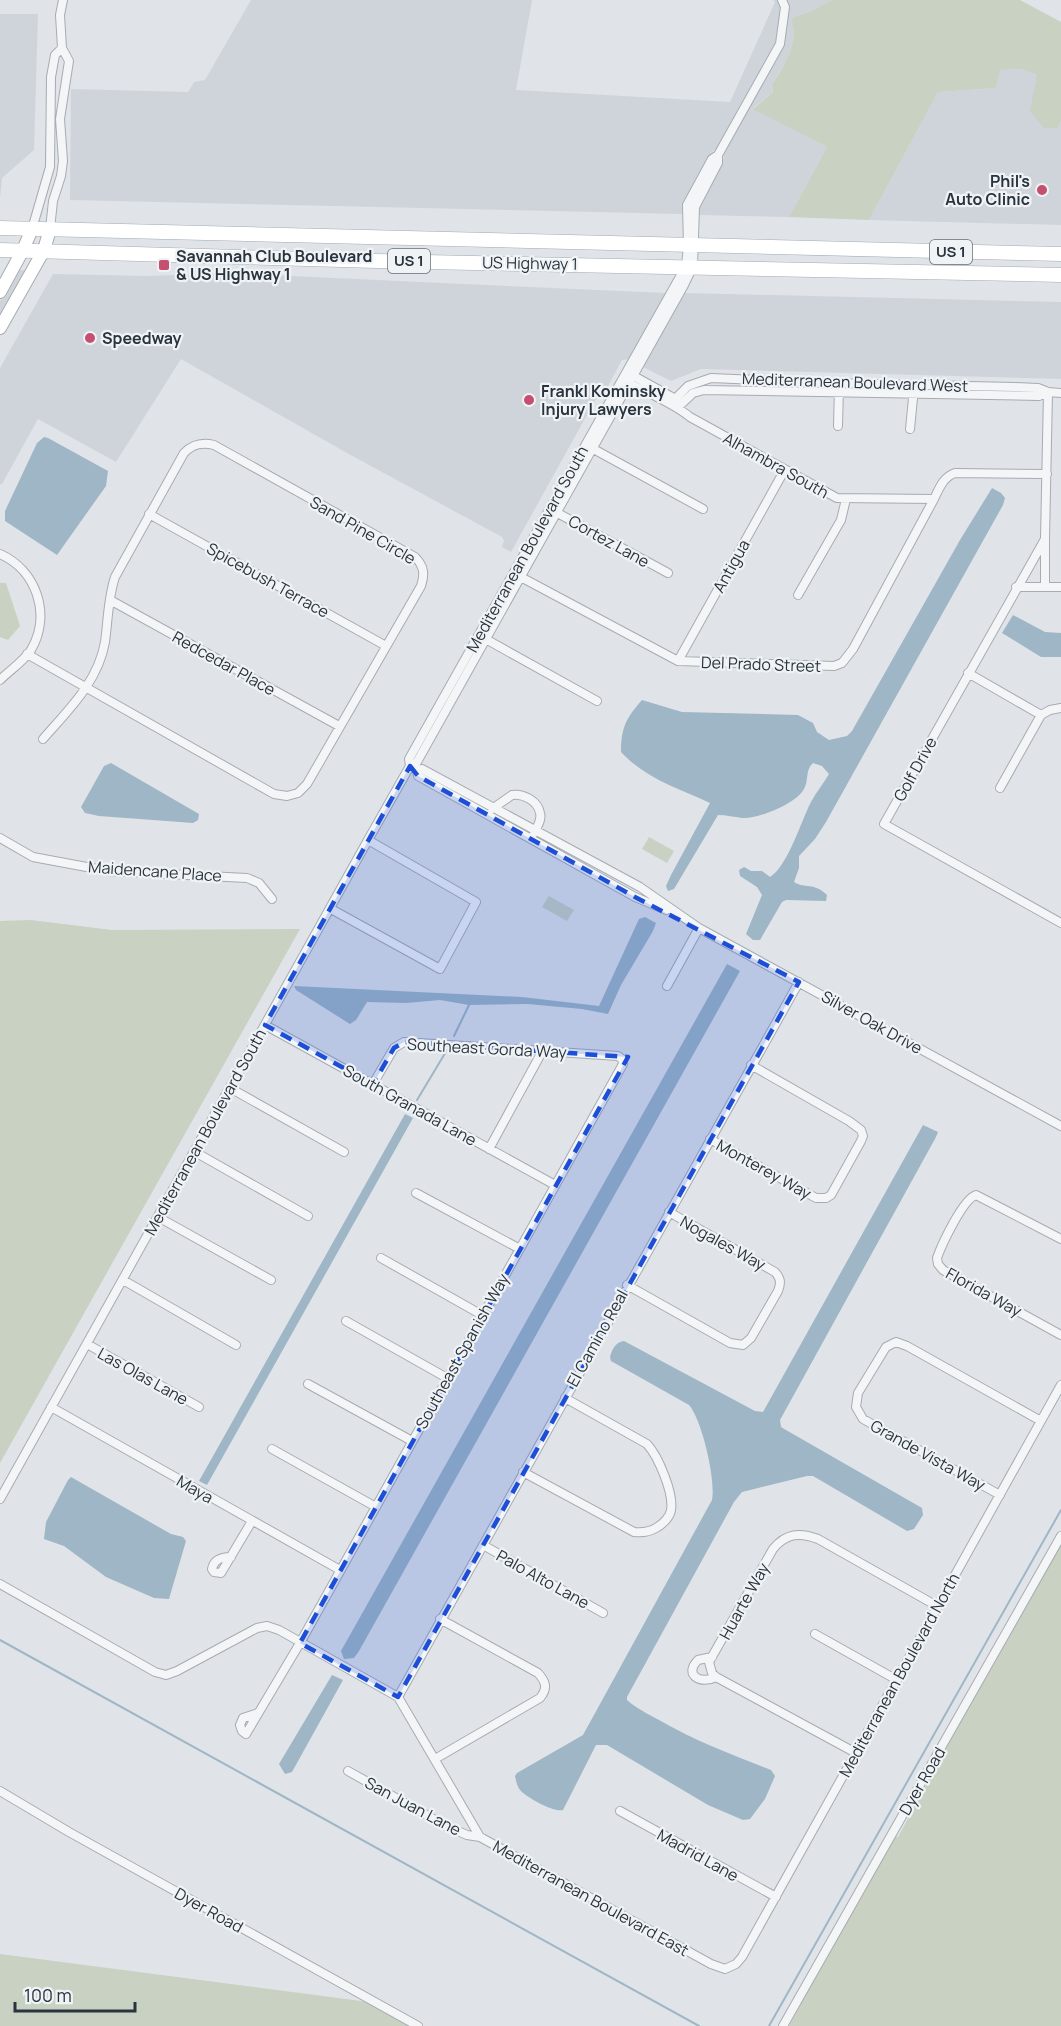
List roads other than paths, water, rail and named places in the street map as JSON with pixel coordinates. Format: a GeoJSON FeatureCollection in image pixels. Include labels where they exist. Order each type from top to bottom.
{"type":"FeatureCollection","features":[{"type":"Feature","properties":{"kind":"main road","name":"US Highway 1"},"geometry":{"type":"LineString","coordinates":[[0,228],[1061,254]]}},
{"type":"Feature","properties":{"kind":"main road","name":"US Highway 1"},"geometry":{"type":"LineString","coordinates":[[0,250],[376,261],[1061,275]]}},
{"type":"Feature","properties":{"kind":"street"},"geometry":{"type":"LineString","coordinates":[[0,328],[44,250],[50,229],[53,201],[61,176],[63,161],[60,123],[69,61],[62,48],[60,15],[63,0]]}},
{"type":"Feature","properties":{"kind":"street","name":"Mediterranean Boulevard South"},"geometry":{"type":"LineString","coordinates":[[0,1499],[368,840],[414,768],[482,637],[689,266],[695,207],[706,177],[718,163],[718,155],[780,44],[784,7],[782,0]]}},
{"type":"Feature","properties":{"kind":"street"},"geometry":{"type":"LineString","coordinates":[[0,292],[24,250],[50,167],[51,77],[55,55],[62,48]]}},
{"type":"Feature","properties":{"kind":"street"},"geometry":{"type":"LineString","coordinates":[[50,122],[60,123]]}},
{"type":"Feature","properties":{"kind":"street","name":"Alhambra South"},"geometry":{"type":"LineString","coordinates":[[628,377],[674,404],[690,417],[826,494],[846,499],[934,500]]}},
{"type":"Feature","properties":{"kind":"street"},"geometry":{"type":"LineString","coordinates":[[838,426],[839,387]]}},
{"type":"Feature","properties":{"kind":"street","name":"Mediterranean Boulevard West"},"geometry":{"type":"LineString","coordinates":[[674,404],[693,393],[704,390],[839,387],[1039,396],[1048,392],[1061,393]]}},
{"type":"Feature","properties":{"kind":"street"},"geometry":{"type":"LineString","coordinates":[[910,429],[914,389]]}},
{"type":"Feature","properties":{"kind":"street","name":"Golf Drive"},"geometry":{"type":"LineString","coordinates":[[1045,586],[1048,392]]}},
{"type":"Feature","properties":{"kind":"street","name":"Sand Pine Circle"},"geometry":{"type":"LineString","coordinates":[[27,654],[86,689],[274,795],[287,796],[298,793],[307,784],[421,586],[424,570],[415,557],[214,445],[197,444],[184,453],[115,577],[102,653],[86,689]]}},
{"type":"Feature","properties":{"kind":"street"},"geometry":{"type":"LineString","coordinates":[[589,446],[703,509]]}},
{"type":"Feature","properties":{"kind":"street","name":"Antigua"},"geometry":{"type":"LineString","coordinates":[[678,661],[784,471]]}},
{"type":"Feature","properties":{"kind":"street"},"geometry":{"type":"LineString","coordinates":[[934,500],[944,480],[954,473],[1047,474]]}},
{"type":"Feature","properties":{"kind":"street"},"geometry":{"type":"LineString","coordinates":[[798,595],[841,520],[846,499]]}},
{"type":"Feature","properties":{"kind":"street","name":"Del Prado Street"},"geometry":{"type":"LineString","coordinates":[[517,575],[678,661],[834,666],[842,663],[853,648],[934,500]]}},
{"type":"Feature","properties":{"kind":"street","name":"Cortez Lane"},"geometry":{"type":"LineString","coordinates":[[553,510],[668,573]]}},
{"type":"Feature","properties":{"kind":"street","name":"Spicebush Terrace"},"geometry":{"type":"LineString","coordinates":[[149,514],[386,646]]}},
{"type":"Feature","properties":{"kind":"street","name":"Golf Drive"},"geometry":{"type":"LineString","coordinates":[[1044,538],[884,824],[1061,923]]}},
{"type":"Feature","properties":{"kind":"street"},"geometry":{"type":"LineString","coordinates":[[0,554],[22,568],[31,580],[40,609],[40,625],[35,641],[27,654],[0,680]]}},
{"type":"Feature","properties":{"kind":"street"},"geometry":{"type":"LineString","coordinates":[[1016,587],[1061,587]]}},
{"type":"Feature","properties":{"kind":"street","name":"Redcedar Place"},"geometry":{"type":"LineString","coordinates":[[110,600],[339,726]]}},
{"type":"Feature","properties":{"kind":"street"},"geometry":{"type":"LineString","coordinates":[[482,637],[597,701]]}},
{"type":"Feature","properties":{"kind":"street"},"geometry":{"type":"LineString","coordinates":[[968,673],[1041,715]]}},
{"type":"Feature","properties":{"kind":"street"},"geometry":{"type":"LineString","coordinates":[[44,739],[86,689]]}},
{"type":"Feature","properties":{"kind":"street"},"geometry":{"type":"LineString","coordinates":[[1000,788],[1041,715],[1061,708]]}},
{"type":"Feature","properties":{"kind":"street","name":"Silver Oak Drive"},"geometry":{"type":"LineString","coordinates":[[414,768],[418,776],[536,830],[640,888],[699,928],[1061,1126]]}},
{"type":"Feature","properties":{"kind":"street"},"geometry":{"type":"LineString","coordinates":[[491,811],[512,795],[524,796],[536,805],[540,813],[532,839]]}},
{"type":"Feature","properties":{"kind":"street","name":"Silver Oak Drive"},"geometry":{"type":"LineString","coordinates":[[491,811],[532,839],[635,897],[683,918]]}},
{"type":"Feature","properties":{"kind":"street","name":"Maidencane Place"},"geometry":{"type":"LineString","coordinates":[[0,838],[33,857],[108,871],[247,878],[259,884],[272,899]]}},
{"type":"Feature","properties":{"kind":"street"},"geometry":{"type":"LineString","coordinates":[[331,909],[440,969],[476,902],[368,840]]}},
{"type":"Feature","properties":{"kind":"street"},"geometry":{"type":"LineString","coordinates":[[667,986],[699,928]]}},
{"type":"Feature","properties":{"kind":"street","name":"El Camino Real"},"geometry":{"type":"LineString","coordinates":[[398,1696],[799,981]]}},
{"type":"Feature","properties":{"kind":"street","name":"South Granada Lane"},"geometry":{"type":"LineString","coordinates":[[265,1025],[555,1185]]}},
{"type":"Feature","properties":{"kind":"street","name":"Southeast Gorda Way"},"geometry":{"type":"LineString","coordinates":[[373,1084],[394,1048],[404,1042],[626,1057]]}},
{"type":"Feature","properties":{"kind":"street"},"geometry":{"type":"LineString","coordinates":[[489,1149],[543,1050]]}},
{"type":"Feature","properties":{"kind":"street","name":"Southeast Spanish Way"},"geometry":{"type":"LineString","coordinates":[[258,1713],[300,1643],[626,1057]]}},
{"type":"Feature","properties":{"kind":"street","name":"Monterey Way"},"geometry":{"type":"LineString","coordinates":[[710,1139],[821,1199],[831,1195],[861,1141],[863,1136],[858,1126],[751,1065]]}},
{"type":"Feature","properties":{"kind":"street"},"geometry":{"type":"LineString","coordinates":[[230,1088],[344,1152]]}},
{"type":"Feature","properties":{"kind":"street"},"geometry":{"type":"LineString","coordinates":[[195,1152],[308,1216]]}},
{"type":"Feature","properties":{"kind":"street"},"geometry":{"type":"LineString","coordinates":[[416,1193],[520,1249]]}},
{"type":"Feature","properties":{"kind":"street","name":"Florida Way"},"geometry":{"type":"LineString","coordinates":[[1061,1239],[990,1200],[976,1195],[972,1196],[962,1209],[937,1258],[938,1264],[944,1270],[1061,1335]]}},
{"type":"Feature","properties":{"kind":"street","name":"Nogales Way"},"geometry":{"type":"LineString","coordinates":[[627,1286],[730,1343],[743,1345],[751,1338],[778,1291],[781,1284],[775,1272],[669,1212]]}},
{"type":"Feature","properties":{"kind":"street"},"geometry":{"type":"LineString","coordinates":[[158,1217],[271,1280]]}},
{"type":"Feature","properties":{"kind":"street"},"geometry":{"type":"LineString","coordinates":[[381,1258],[482,1315]]}},
{"type":"Feature","properties":{"kind":"street"},"geometry":{"type":"LineString","coordinates":[[123,1280],[236,1345]]}},
{"type":"Feature","properties":{"kind":"street"},"geometry":{"type":"LineString","coordinates":[[346,1321],[447,1378]]}},
{"type":"Feature","properties":{"kind":"street","name":"Grande Vista Way"},"geometry":{"type":"LineString","coordinates":[[1000,1495],[863,1419],[856,1407],[858,1393],[886,1347],[896,1342],[1041,1421]]}},
{"type":"Feature","properties":{"kind":"street","name":"Las Olas Lane"},"geometry":{"type":"LineString","coordinates":[[87,1344],[199,1407]]}},
{"type":"Feature","properties":{"kind":"street"},"geometry":{"type":"LineString","coordinates":[[308,1384],[412,1441]]}},
{"type":"Feature","properties":{"kind":"street","name":"Mediterranean Boulevard North"},"geometry":{"type":"LineString","coordinates":[[736,1964],[776,1897],[1061,1385]]}},
{"type":"Feature","properties":{"kind":"street"},"geometry":{"type":"LineString","coordinates":[[524,1472],[634,1532],[649,1531],[669,1516],[672,1508],[669,1493],[652,1449],[647,1444],[564,1398]]}},
{"type":"Feature","properties":{"kind":"street","name":"Maya"},"geometry":{"type":"LineString","coordinates":[[51,1407],[340,1570]]}},
{"type":"Feature","properties":{"kind":"street"},"geometry":{"type":"LineString","coordinates":[[272,1449],[376,1507]]}},
{"type":"Feature","properties":{"kind":"street"},"geometry":{"type":"LineString","coordinates":[[231,1557],[252,1521]]}},
{"type":"Feature","properties":{"kind":"street","name":"Huarte Way"},"geometry":{"type":"LineString","coordinates":[[716,1677],[710,1667],[712,1658],[773,1549],[784,1539],[798,1534],[818,1539],[937,1606]]}},
{"type":"Feature","properties":{"kind":"street","name":"Dyer Road"},"geometry":{"type":"LineString","coordinates":[[783,2026],[1061,1536]]}},
{"type":"Feature","properties":{"kind":"street","name":"Palo Alto Lane"},"geometry":{"type":"LineString","coordinates":[[483,1545],[603,1613]]}},
{"type":"Feature","properties":{"kind":"street"},"geometry":{"type":"LineString","coordinates":[[0,1584],[160,1673],[177,1671],[262,1626],[267,1626],[279,1630],[398,1696]]}},
{"type":"Feature","properties":{"kind":"street"},"geometry":{"type":"LineString","coordinates":[[435,1759],[549,1692],[544,1679],[538,1673],[440,1619]]}},
{"type":"Feature","properties":{"kind":"street"},"geometry":{"type":"LineString","coordinates":[[815,1634],[897,1680]]}},
{"type":"Feature","properties":{"kind":"street"},"geometry":{"type":"LineString","coordinates":[[712,1658],[698,1660],[692,1668],[692,1672],[698,1679],[703,1681],[716,1677],[856,1753]]}},
{"type":"Feature","properties":{"kind":"street","name":"Mediterranean Boulevard East"},"geometry":{"type":"LineString","coordinates":[[398,1696],[480,1837],[711,1964],[725,1969],[736,1964]]}},
{"type":"Feature","properties":{"kind":"street","name":"San Juan Lane"},"geometry":{"type":"LineString","coordinates":[[348,1771],[446,1826],[466,1835],[480,1837]]}},
{"type":"Feature","properties":{"kind":"street","name":"Dyer Road"},"geometry":{"type":"LineString","coordinates":[[0,1791],[69,1832],[418,2026]]}},
{"type":"Feature","properties":{"kind":"street","name":"Madrid Lane"},"geometry":{"type":"LineString","coordinates":[[620,1812],[776,1897]]}},
{"type":"Feature","properties":{"kind":"water"},"geometry":{"type":"Polygon","coordinates":[[[44,437],[108,471],[106,486],[57,555],[5,521],[5,511],[37,443],[44,437]]]}},
{"type":"Feature","properties":{"kind":"water"},"geometry":{"type":"Polygon","coordinates":[[[992,488],[1005,498],[1003,505],[826,822],[815,839],[799,856],[799,868],[794,882],[822,891],[827,895],[826,901],[786,900],[782,902],[760,940],[753,940],[746,934],[762,895],[757,887],[740,876],[739,870],[744,867],[751,871],[762,871],[770,877],[783,863],[811,802],[829,774],[822,766],[813,763],[800,795],[785,805],[749,818],[718,815],[674,889],[668,891],[666,886],[671,875],[710,803],[652,776],[621,752],[623,730],[637,706],[642,700],[682,712],[798,715],[813,723],[817,732],[829,740],[847,736],[992,488]]]}},
{"type":"Feature","properties":{"kind":"water"},"geometry":{"type":"Polygon","coordinates":[[[1013,615],[1045,632],[1061,633],[1061,657],[1041,657],[1002,633],[1013,615]]]}},
{"type":"Feature","properties":{"kind":"water"},"geometry":{"type":"Polygon","coordinates":[[[111,763],[199,814],[198,820],[193,823],[85,813],[81,807],[104,766],[111,763]]]}},
{"type":"Feature","properties":{"kind":"water"},"geometry":{"type":"Polygon","coordinates":[[[645,917],[656,923],[653,931],[621,985],[608,1014],[528,1004],[469,1005],[440,1000],[406,1003],[367,1002],[356,1020],[350,1024],[296,990],[294,986],[522,997],[599,1006],[639,919],[645,917]]]}},
{"type":"Feature","properties":{"kind":"water"},"geometry":{"type":"Polygon","coordinates":[[[727,964],[740,971],[359,1651],[354,1658],[344,1659],[341,1651],[727,964]]]}},
{"type":"Feature","properties":{"kind":"water"},"geometry":{"type":"Polygon","coordinates":[[[405,1114],[413,1118],[207,1485],[199,1481],[405,1114]]]}},
{"type":"Feature","properties":{"kind":"water"},"geometry":{"type":"Polygon","coordinates":[[[923,1125],[938,1132],[936,1137],[780,1420],[781,1427],[922,1508],[923,1515],[914,1529],[907,1531],[813,1476],[742,1492],[734,1502],[627,1697],[627,1700],[638,1708],[686,1735],[771,1770],[775,1776],[765,1799],[750,1819],[743,1820],[708,1805],[607,1745],[596,1745],[563,1810],[547,1807],[534,1800],[520,1790],[515,1776],[583,1735],[712,1500],[712,1479],[707,1451],[699,1423],[689,1405],[611,1361],[613,1349],[618,1343],[624,1341],[755,1411],[763,1412],[923,1125]]]}},
{"type":"Feature","properties":{"kind":"water"},"geometry":{"type":"Polygon","coordinates":[[[71,1477],[171,1534],[183,1537],[186,1541],[169,1599],[154,1598],[106,1577],[64,1546],[44,1539],[46,1522],[71,1477]]]}},
{"type":"Feature","properties":{"kind":"water"},"geometry":{"type":"Polygon","coordinates":[[[332,1675],[343,1680],[292,1772],[285,1774],[279,1764],[332,1675]]]}},
{"type":"Feature","properties":{"kind":"waterway"},"geometry":{"type":"LineString","coordinates":[[454,1036],[469,1005]]}},
{"type":"Feature","properties":{"kind":"waterway"},"geometry":{"type":"LineString","coordinates":[[417,1100],[447,1050]]}},
{"type":"Feature","properties":{"kind":"waterway"},"geometry":{"type":"LineString","coordinates":[[769,2026],[1061,1510]]}},
{"type":"Feature","properties":{"kind":"waterway"},"geometry":{"type":"LineString","coordinates":[[0,1640],[699,2026]]}},
{"type":"Feature","properties":{"kind":"place","name":"Phil's Auto Clinic"},"geometry":{"type":"Point","coordinates":[1042,190]}},
{"type":"Feature","properties":{"kind":"place","name":"Savannah Club Boulevard & US Highway 1"},"geometry":{"type":"Point","coordinates":[164,265]}},
{"type":"Feature","properties":{"kind":"place","name":"Speedway"},"geometry":{"type":"Point","coordinates":[90,338]}},
{"type":"Feature","properties":{"kind":"place","name":"Frankl Kominsky Injury Lawyers"},"geometry":{"type":"Point","coordinates":[529,400]}}]}
